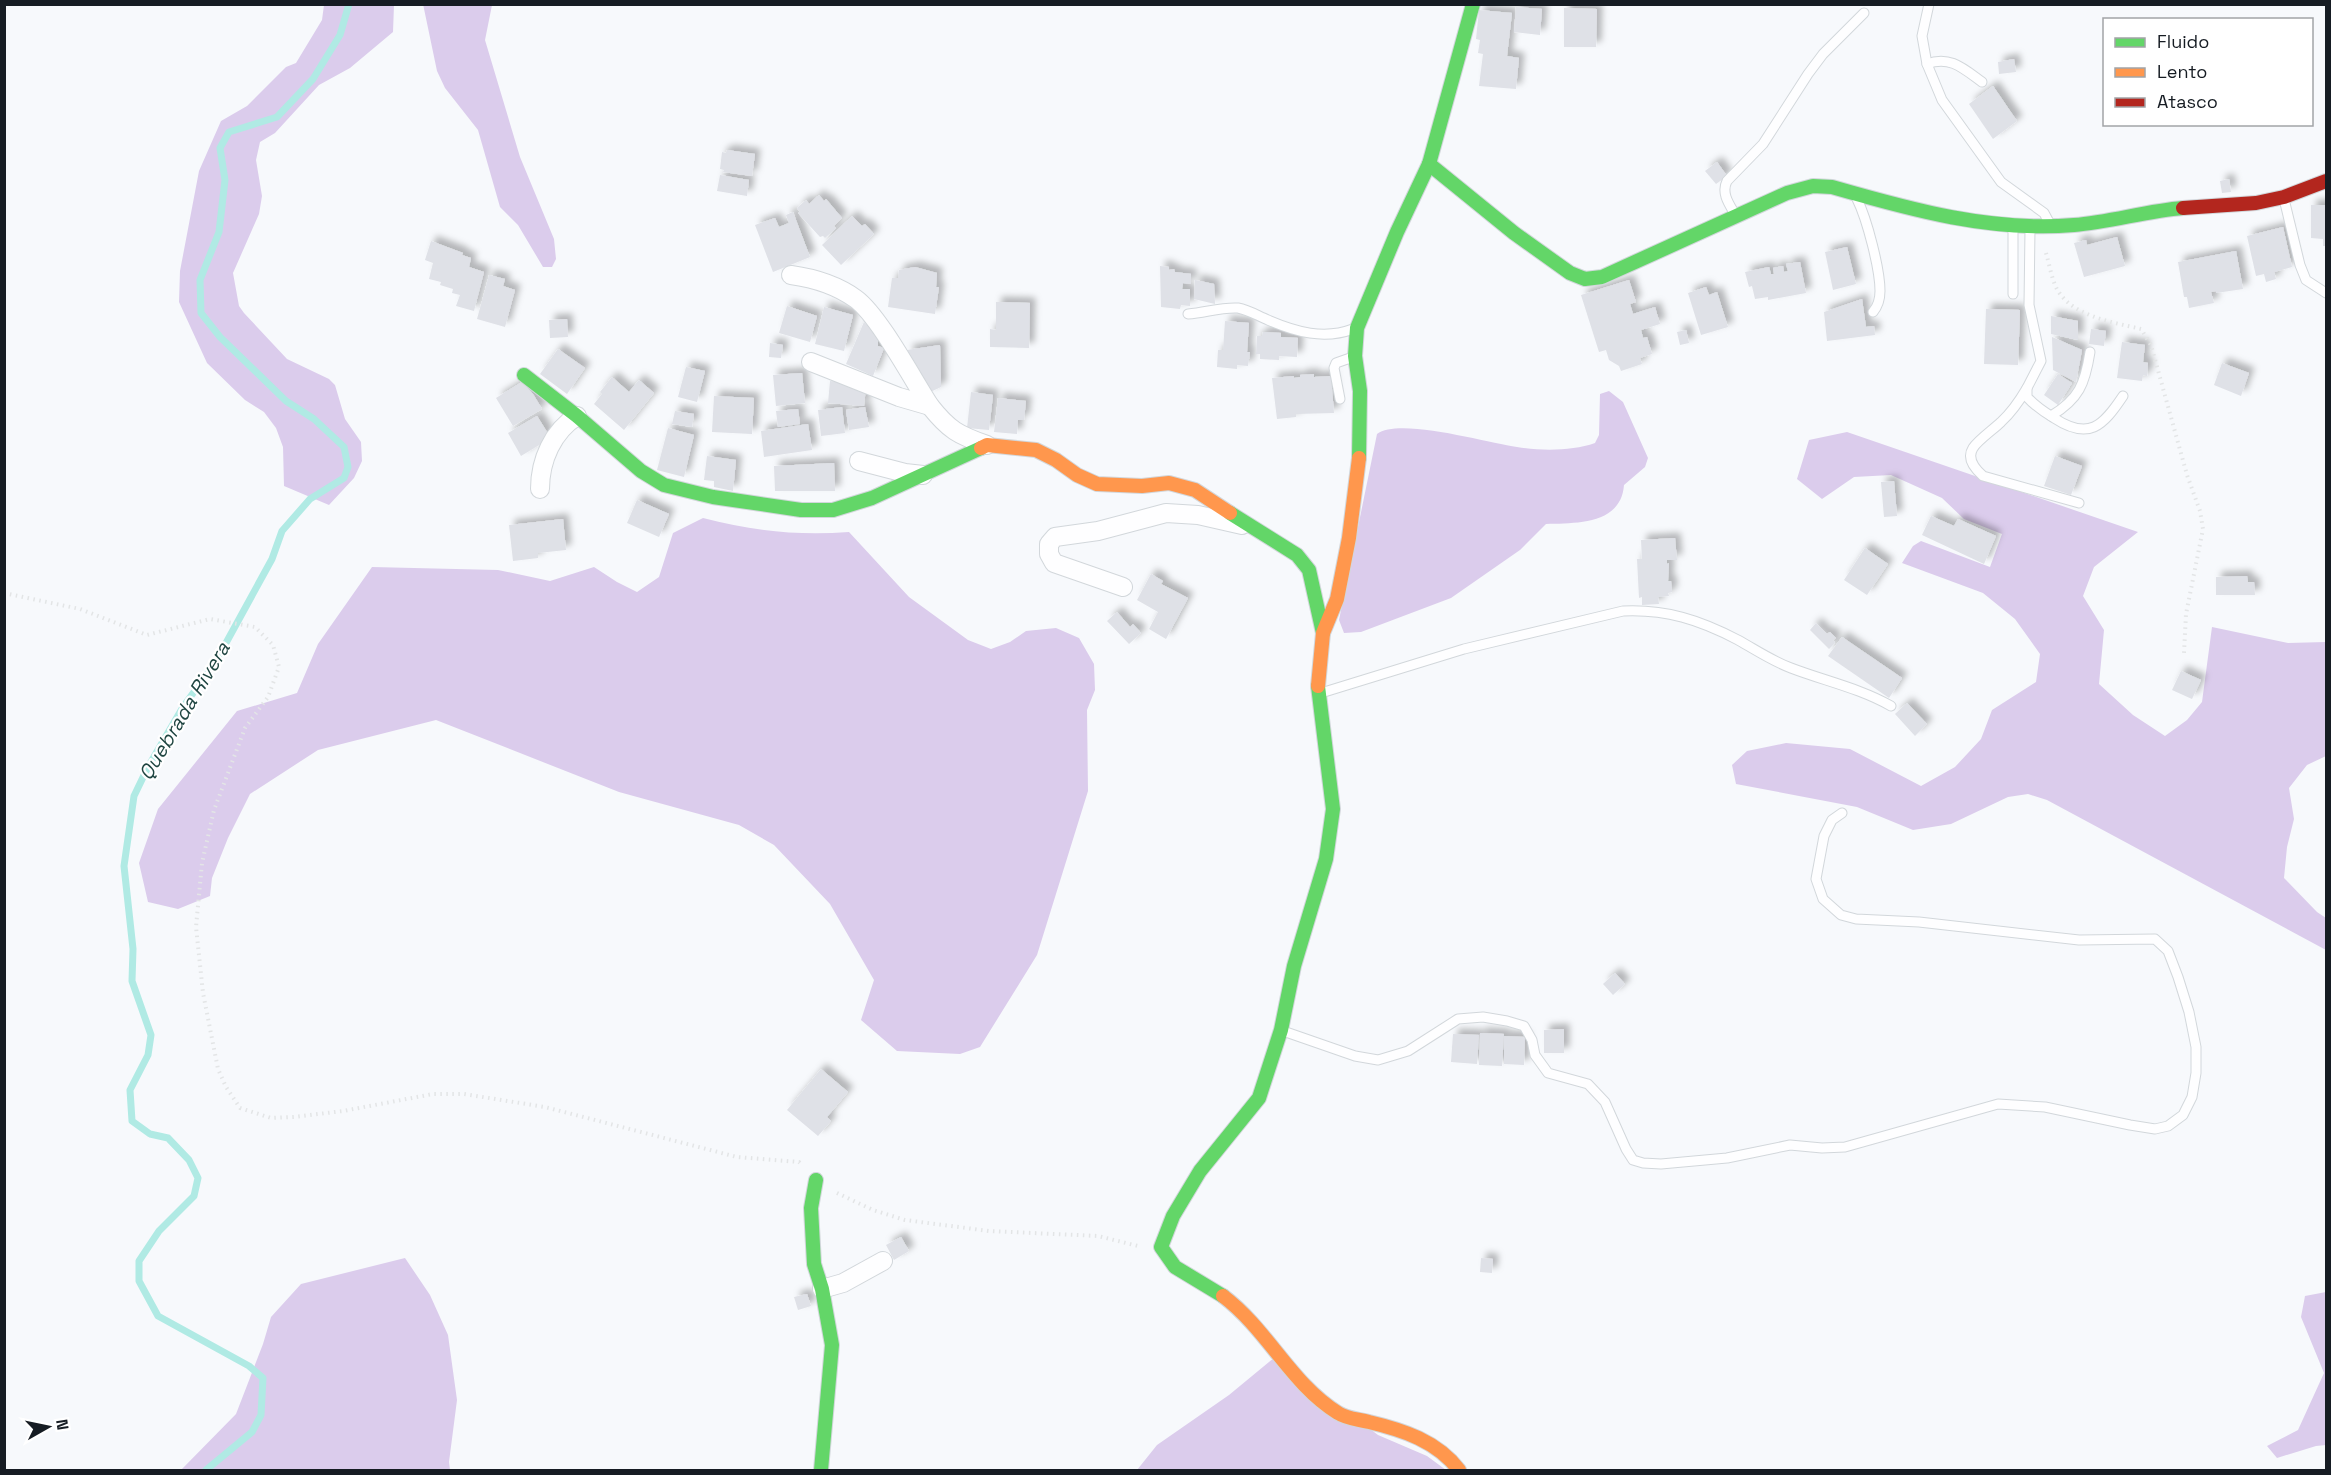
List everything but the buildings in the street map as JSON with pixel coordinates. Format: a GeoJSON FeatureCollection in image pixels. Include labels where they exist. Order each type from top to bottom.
{"type":"FeatureCollection","features":[{"type":"Feature","properties":{"kind":"street"},"geometry":{"type":"LineString","coordinates":[[1323,633],[1337,599],[1349,538],[1360,452],[1360,391],[1355,356],[1357,328],[1380,270],[1429,164],[1473,4]]}},
{"type":"Feature","properties":{"kind":"street"},"geometry":{"type":"LineString","coordinates":[[1429,164],[1514,233],[1570,273],[1585,279],[1602,277],[1800,188],[1832,187],[1950,218],[2000,225],[2040,226],[2077,225],[2159,210],[2240,204],[2284,197],[2326,181]]}},
{"type":"Feature","properties":{"kind":"street"},"geometry":{"type":"LineString","coordinates":[[791,275],[826,284],[856,299],[874,320],[930,406],[959,435],[987,445],[1036,450],[1056,460],[1077,475],[1097,484],[1142,486],[1169,483],[1195,490],[1297,555],[1309,570],[1323,633],[1318,694],[1333,809],[1326,860],[1294,966],[1281,1030],[1259,1098],[1200,1171],[1173,1216],[1161,1247],[1173,1265],[1183,1273],[1211,1288],[1250,1318],[1291,1368],[1334,1411],[1341,1416],[1370,1422],[1434,1444],[1460,1470]]}},
{"type":"Feature","properties":{"kind":"street"},"geometry":{"type":"LineString","coordinates":[[811,362],[930,406]]}},
{"type":"Feature","properties":{"kind":"street"},"geometry":{"type":"LineString","coordinates":[[524,375],[577,416],[641,471],[664,485],[713,497],[801,510],[833,510],[872,498],[987,445]]}},
{"type":"Feature","properties":{"kind":"street"},"geometry":{"type":"LineString","coordinates":[[540,489],[549,447],[567,422],[577,416]]}},
{"type":"Feature","properties":{"kind":"street"},"geometry":{"type":"LineString","coordinates":[[859,460],[905,473],[925,475]]}},
{"type":"Feature","properties":{"kind":"street"},"geometry":{"type":"LineString","coordinates":[[1123,587],[1054,563],[1049,554],[1048,544],[1055,537],[1098,531],[1166,513],[1198,515],[1250,526]]}},
{"type":"Feature","properties":{"kind":"street"},"geometry":{"type":"LineString","coordinates":[[816,1180],[811,1208],[814,1264],[822,1289],[832,1344],[821,1470]]}},
{"type":"Feature","properties":{"kind":"street"},"geometry":{"type":"LineString","coordinates":[[822,1289],[843,1283],[883,1261]]}},
{"type":"Feature","properties":{"kind":"lane"},"geometry":{"type":"LineString","coordinates":[[1929,4],[1922,36],[1927,64],[1942,100],[2001,182],[2044,213],[2040,226],[2029,304],[2041,361],[2017,404],[1972,448],[1970,458],[1973,468],[1983,476],[2079,503]]}},
{"type":"Feature","properties":{"kind":"lane"},"geometry":{"type":"LineString","coordinates":[[1736,216],[1727,200],[1724,187],[1726,181],[1763,144],[1823,54],[1864,13]]}},
{"type":"Feature","properties":{"kind":"lane"},"geometry":{"type":"LineString","coordinates":[[1927,64],[1938,60],[1950,61],[1982,82]]}},
{"type":"Feature","properties":{"kind":"lane"},"geometry":{"type":"LineString","coordinates":[[1853,192],[1862,209],[1880,290],[1878,306],[1873,312]]}},
{"type":"Feature","properties":{"kind":"lane"},"geometry":{"type":"LineString","coordinates":[[2284,197],[2300,265],[2306,280],[2326,293]]}},
{"type":"Feature","properties":{"kind":"lane"},"geometry":{"type":"LineString","coordinates":[[2013,225],[2013,294]]}},
{"type":"Feature","properties":{"kind":"lane"},"geometry":{"type":"LineString","coordinates":[[1188,314],[1217,308],[1239,309],[1292,330],[1320,335],[1341,333],[1357,328]]}},
{"type":"Feature","properties":{"kind":"lane"},"geometry":{"type":"LineString","coordinates":[[2051,416],[2068,405],[2079,392],[2087,374],[2090,352]]}},
{"type":"Feature","properties":{"kind":"lane"},"geometry":{"type":"LineString","coordinates":[[1340,399],[1335,363],[1355,356]]}},
{"type":"Feature","properties":{"kind":"lane"},"geometry":{"type":"LineString","coordinates":[[2027,388],[2027,398],[2069,428],[2083,431],[2098,425],[2110,415],[2123,396]]}},
{"type":"Feature","properties":{"kind":"lane"},"geometry":{"type":"LineString","coordinates":[[1318,694],[1464,649],[1623,611],[1647,610],[1671,613],[1715,629],[1792,668],[1870,694],[1891,706]]}},
{"type":"Feature","properties":{"kind":"lane"},"geometry":{"type":"LineString","coordinates":[[1281,1030],[1355,1056],[1378,1060],[1408,1051],[1458,1019],[1483,1017],[1507,1020],[1524,1026],[1532,1040],[1535,1055],[1548,1073],[1588,1084],[1605,1102],[1633,1160],[1643,1163],[1670,1164],[1727,1158],[1790,1145],[1822,1149],[1845,1147],[1998,1104],[2045,1107],[2156,1129],[2168,1126],[2183,1116],[2192,1097],[2196,1073],[2196,1047],[2189,1012],[2168,951],[2155,939],[2079,940],[1919,922],[1856,919],[1841,915],[1823,899],[1816,879],[1824,836],[1832,820],[1842,813]]}},
{"type":"Feature","properties":{"kind":"path"},"geometry":{"type":"LineString","coordinates":[[2040,226],[2055,286],[2064,300],[2083,312],[2141,329],[2151,345],[2187,475],[2200,511],[2203,529],[2186,614],[2184,653]]}},
{"type":"Feature","properties":{"kind":"path"},"geometry":{"type":"LineString","coordinates":[[4,593],[80,609],[147,634],[210,619],[255,627],[273,645],[279,667],[268,697],[245,728],[214,810],[202,863],[196,927],[203,993],[218,1069],[226,1088],[240,1107],[271,1118],[294,1117],[343,1111],[422,1095],[464,1094],[545,1107],[737,1157],[799,1162],[816,1180],[840,1195],[873,1210],[905,1220],[988,1231],[1098,1236],[1137,1246],[1161,1247]]}},
{"type":"Feature","properties":{"kind":"shaded area"},"geometry":{"type":"Polygon","coordinates":[[[423,4],[492,5],[485,40],[520,157],[554,239],[556,259],[552,267],[543,267],[518,225],[500,207],[478,130],[445,88],[437,71],[423,4]]]}},
{"type":"Feature","properties":{"kind":"shaded area"},"geometry":{"type":"Polygon","coordinates":[[[324,5],[394,5],[393,32],[350,68],[319,85],[275,133],[260,142],[256,160],[262,196],[259,214],[233,273],[239,306],[244,313],[287,359],[329,379],[335,385],[345,419],[361,442],[362,461],[354,478],[329,505],[284,486],[283,447],[276,428],[264,412],[245,400],[207,363],[179,302],[180,271],[199,171],[221,121],[247,106],[286,67],[296,63],[322,20],[324,5]]]}},
{"type":"Feature","properties":{"kind":"shaded area"},"geometry":{"type":"Polygon","coordinates":[[[1609,391],[1623,402],[1648,458],[1645,467],[1624,485],[1621,498],[1615,508],[1606,515],[1583,522],[1546,524],[1520,550],[1451,598],[1361,632],[1344,633],[1339,620],[1377,434],[1404,428],[1527,448],[1557,450],[1577,448],[1595,443],[1599,435],[1600,394],[1609,391]]]}},
{"type":"Feature","properties":{"kind":"shaded area"},"geometry":{"type":"Polygon","coordinates":[[[1847,432],[2138,532],[2094,567],[2083,596],[2104,630],[2099,684],[2133,715],[2165,736],[2187,720],[2202,702],[2212,627],[2288,643],[2326,642],[2326,756],[2307,765],[2289,788],[2294,819],[2287,847],[2284,878],[2317,912],[2326,918],[2326,950],[2047,800],[2028,794],[2008,797],[1951,824],[1913,830],[1857,807],[1736,784],[1732,765],[1747,751],[1786,743],[1850,749],[1921,786],[1955,767],[1981,739],[1992,710],[2036,682],[2040,654],[2015,619],[1983,593],[1902,563],[1913,546],[1921,541],[1990,567],[2002,534],[1964,519],[1942,498],[1891,475],[1854,477],[1822,499],[1797,479],[1809,440],[1847,432]]]}},
{"type":"Feature","properties":{"kind":"shaded area"},"geometry":{"type":"Polygon","coordinates":[[[703,518],[776,531],[849,532],[909,597],[968,640],[991,649],[1010,642],[1026,631],[1056,628],[1079,638],[1094,664],[1095,690],[1087,710],[1088,791],[1037,955],[980,1047],[960,1054],[897,1051],[861,1020],[874,980],[830,904],[774,845],[739,825],[619,792],[436,720],[318,750],[250,794],[228,838],[212,878],[210,896],[178,909],[148,902],[139,863],[158,809],[237,711],[297,693],[318,644],[372,567],[498,570],[550,581],[594,567],[637,592],[659,577],[673,533],[703,518]]]}},
{"type":"Feature","properties":{"kind":"shaded area"},"geometry":{"type":"Polygon","coordinates":[[[405,1258],[430,1295],[448,1335],[457,1400],[450,1470],[181,1470],[236,1414],[271,1317],[301,1284],[405,1258]]]}},
{"type":"Feature","properties":{"kind":"shaded area"},"geometry":{"type":"Polygon","coordinates":[[[2326,1292],[2326,1445],[2277,1458],[2267,1446],[2298,1430],[2324,1373],[2301,1317],[2305,1296],[2326,1292]]]}},
{"type":"Feature","properties":{"kind":"shaded area"},"geometry":{"type":"Polygon","coordinates":[[[1275,1357],[1378,1435],[1427,1456],[1446,1470],[1137,1470],[1157,1445],[1229,1395],[1275,1357]]]}},
{"type":"Feature","properties":{"kind":"waterway","name":"Quebrada Rivera"},"geometry":{"type":"LineString","coordinates":[[206,1470],[252,1432],[261,1415],[263,1378],[249,1366],[158,1316],[139,1281],[139,1261],[159,1231],[194,1196],[198,1178],[189,1160],[168,1138],[150,1134],[132,1121],[130,1090],[148,1055],[151,1035],[132,981],[133,949],[124,866],[134,796],[148,767],[183,707],[215,663],[272,559],[282,531],[310,499],[344,478],[348,467],[344,447],[314,419],[286,401],[220,337],[201,313],[200,280],[219,232],[225,180],[220,148],[229,132],[277,117],[313,79],[340,35],[349,4]]}},
{"type":"Feature","properties":{"kind":"traffic: fast"},"geometry":{"type":"LineString","coordinates":[[1359,458],[1360,391],[1355,356],[1357,328],[1397,232],[1429,164],[1473,4]]}},
{"type":"Feature","properties":{"kind":"traffic: fast"},"geometry":{"type":"LineString","coordinates":[[1429,164],[1514,233],[1570,273],[1585,279],[1602,277],[1787,193],[1813,186],[1832,187],[1892,204],[1952,217],[2012,225],[2074,225],[2183,208]]}},
{"type":"Feature","properties":{"kind":"traffic: fast"},"geometry":{"type":"LineString","coordinates":[[524,375],[577,416],[641,471],[664,485],[713,497],[801,510],[833,510],[872,498],[981,448]]}},
{"type":"Feature","properties":{"kind":"traffic: fast"},"geometry":{"type":"LineString","coordinates":[[1230,513],[1297,555],[1309,570],[1323,633]]}},
{"type":"Feature","properties":{"kind":"traffic: fast"},"geometry":{"type":"LineString","coordinates":[[1223,1296],[1175,1267],[1161,1247],[1173,1216],[1200,1171],[1259,1098],[1281,1030],[1294,966],[1326,859],[1333,809],[1318,686]]}},
{"type":"Feature","properties":{"kind":"traffic: fast"},"geometry":{"type":"LineString","coordinates":[[816,1180],[811,1208],[814,1264],[822,1289],[832,1345],[821,1470]]}},
{"type":"Feature","properties":{"kind":"traffic: slow"},"geometry":{"type":"LineString","coordinates":[[981,448],[987,445],[1036,450],[1056,460],[1077,475],[1097,484],[1142,486],[1169,483],[1195,490],[1230,513]]}},
{"type":"Feature","properties":{"kind":"traffic: slow"},"geometry":{"type":"LineString","coordinates":[[1318,686],[1323,633],[1337,599],[1349,538],[1359,458]]}},
{"type":"Feature","properties":{"kind":"traffic: slow"},"geometry":{"type":"LineString","coordinates":[[1223,1296],[1239,1310],[1321,1401],[1345,1417],[1382,1425],[1418,1438],[1440,1451],[1459,1470]]}},
{"type":"Feature","properties":{"kind":"traffic: jam"},"geometry":{"type":"LineString","coordinates":[[2183,208],[2256,203],[2284,197],[2326,181]]}}]}
